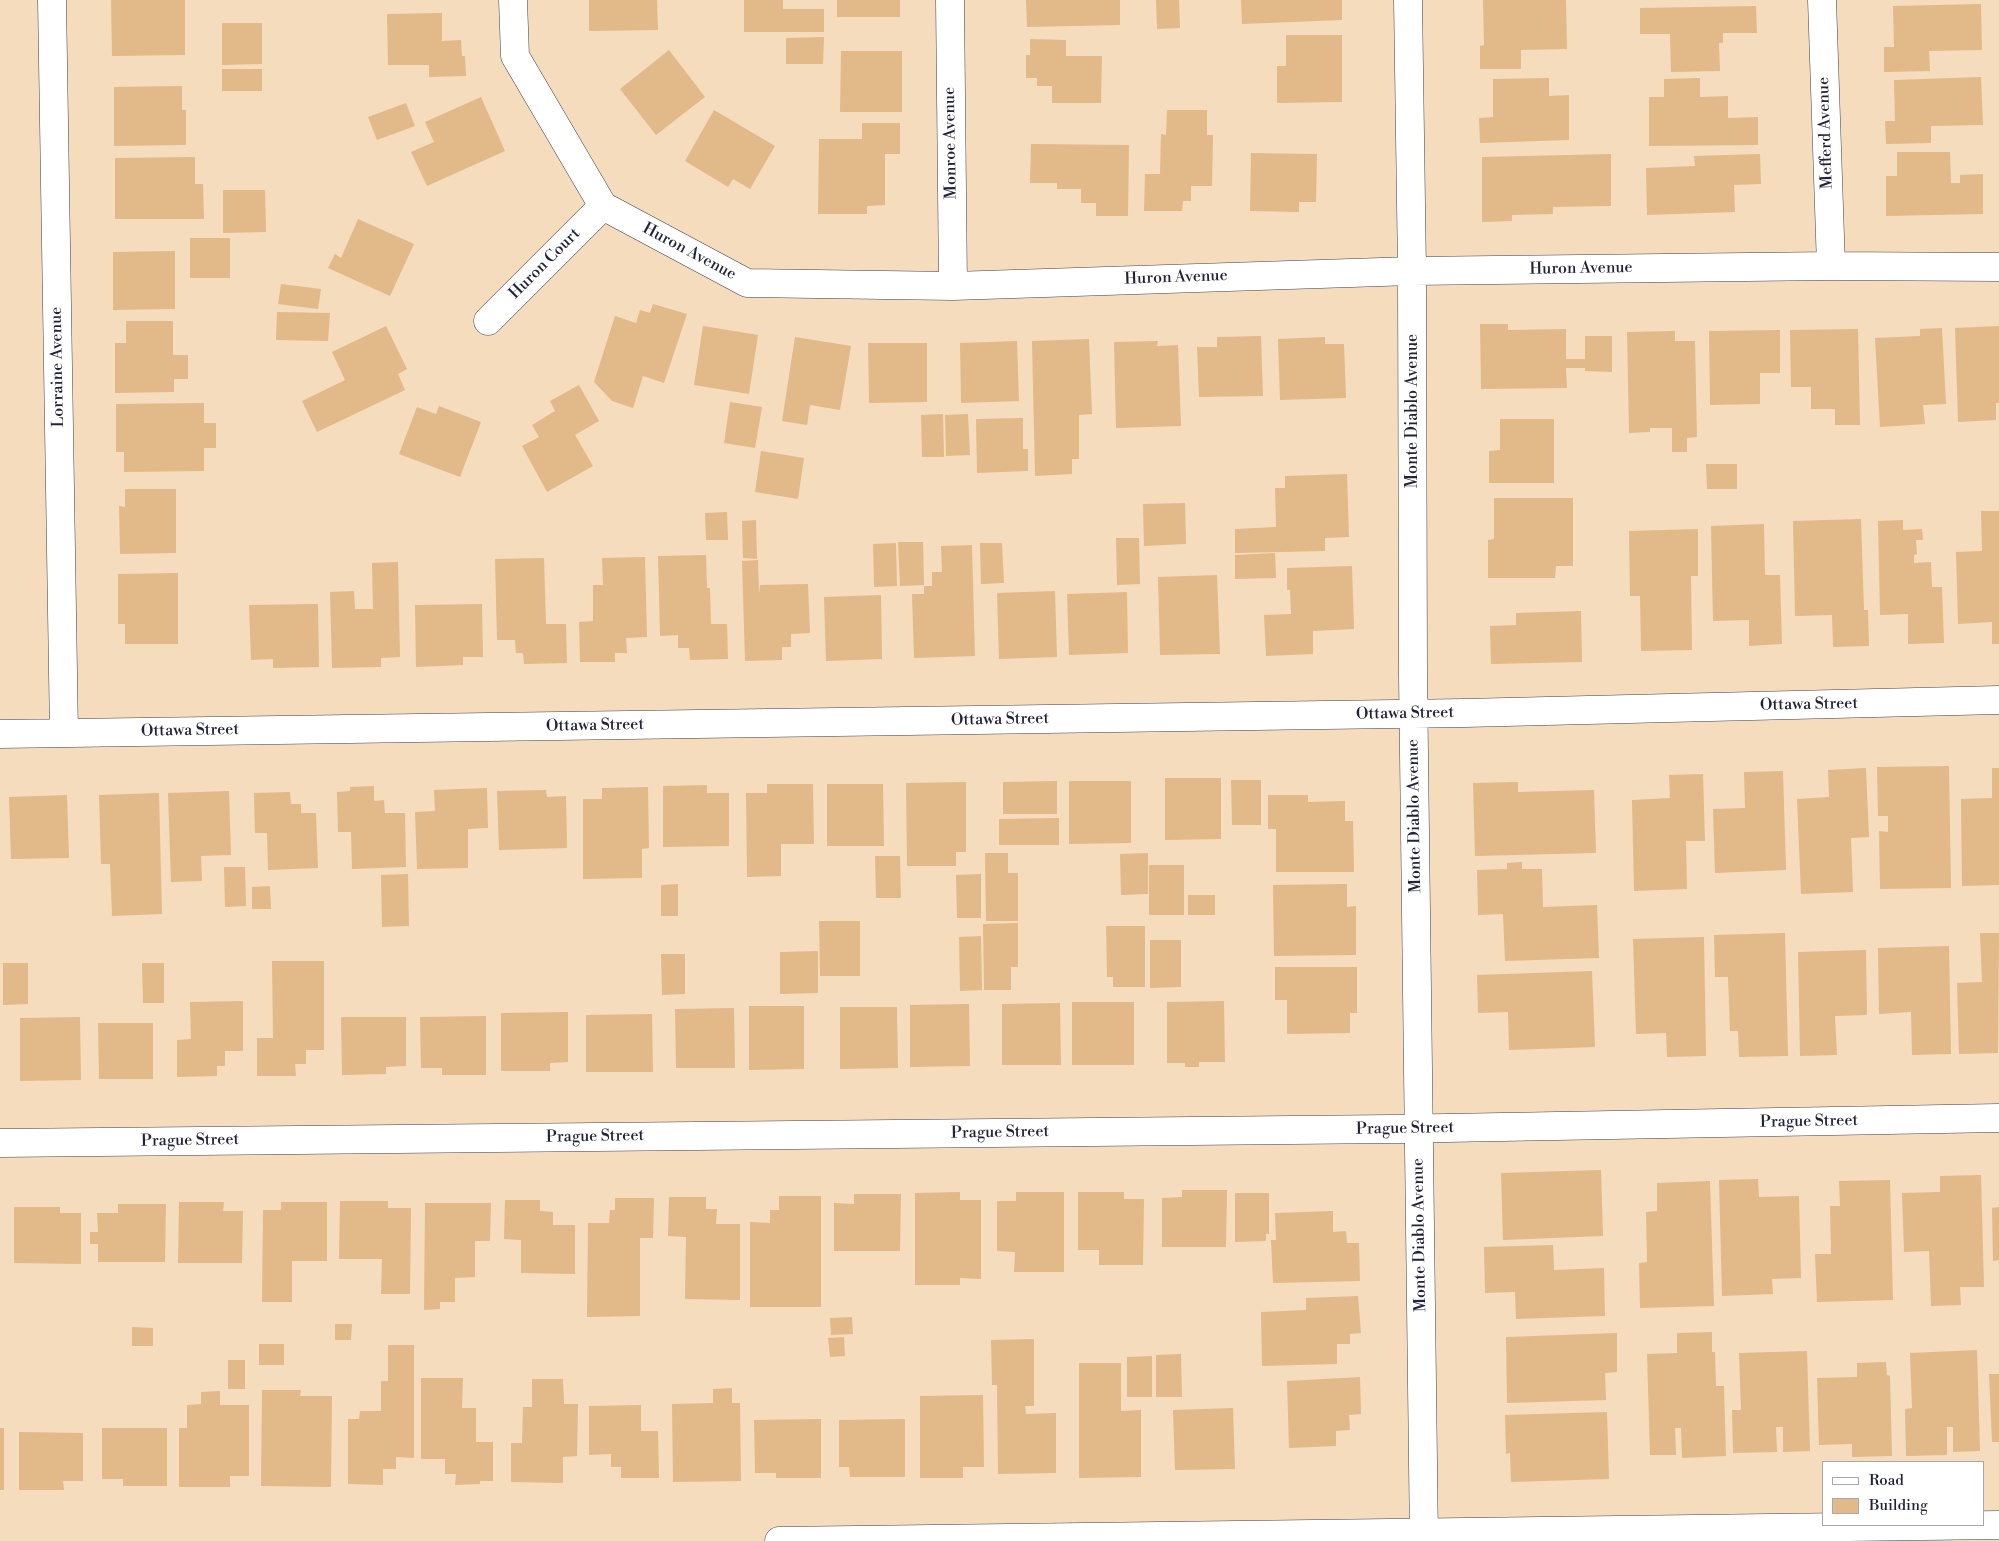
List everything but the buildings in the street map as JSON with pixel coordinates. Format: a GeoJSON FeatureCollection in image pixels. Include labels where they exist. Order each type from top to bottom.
{"type":"FeatureCollection","features":[{"type":"Feature","properties":{"kind":"street","name":"Lorraine Avenue"},"geometry":{"type":"LineString","coordinates":[[52,0],[64,733]]}},
{"type":"Feature","properties":{"kind":"street"},"geometry":{"type":"LineString","coordinates":[[512,0],[514,56],[603,206]]}},
{"type":"Feature","properties":{"kind":"street","name":"Monroe Avenue"},"geometry":{"type":"LineString","coordinates":[[950,0],[953,286]]}},
{"type":"Feature","properties":{"kind":"street","name":"Monte Diablo Avenue"},"geometry":{"type":"LineString","coordinates":[[1408,0],[1424,1537]]}},
{"type":"Feature","properties":{"kind":"street","name":"Mefferd Avenue"},"geometry":{"type":"LineString","coordinates":[[1822,0],[1830,266]]}},
{"type":"Feature","properties":{"kind":"street","name":"Huron Avenue"},"geometry":{"type":"LineString","coordinates":[[603,206],[747,283],[953,286],[1412,271],[1830,266],[1999,267]]}},
{"type":"Feature","properties":{"kind":"street","name":"Huron Court"},"geometry":{"type":"LineString","coordinates":[[488,322],[603,206]]}},
{"type":"Feature","properties":{"kind":"street","name":"Ottawa Street"},"geometry":{"type":"LineString","coordinates":[[0,734],[1414,714],[1999,700]]}},
{"type":"Feature","properties":{"kind":"street","name":"Prague Street"},"geometry":{"type":"LineString","coordinates":[[0,1143],[1419,1128],[1999,1118]]}},
{"type":"Feature","properties":{"kind":"street"},"geometry":{"type":"LineString","coordinates":[[779,1541],[1424,1537],[1999,1526]]}}]}
